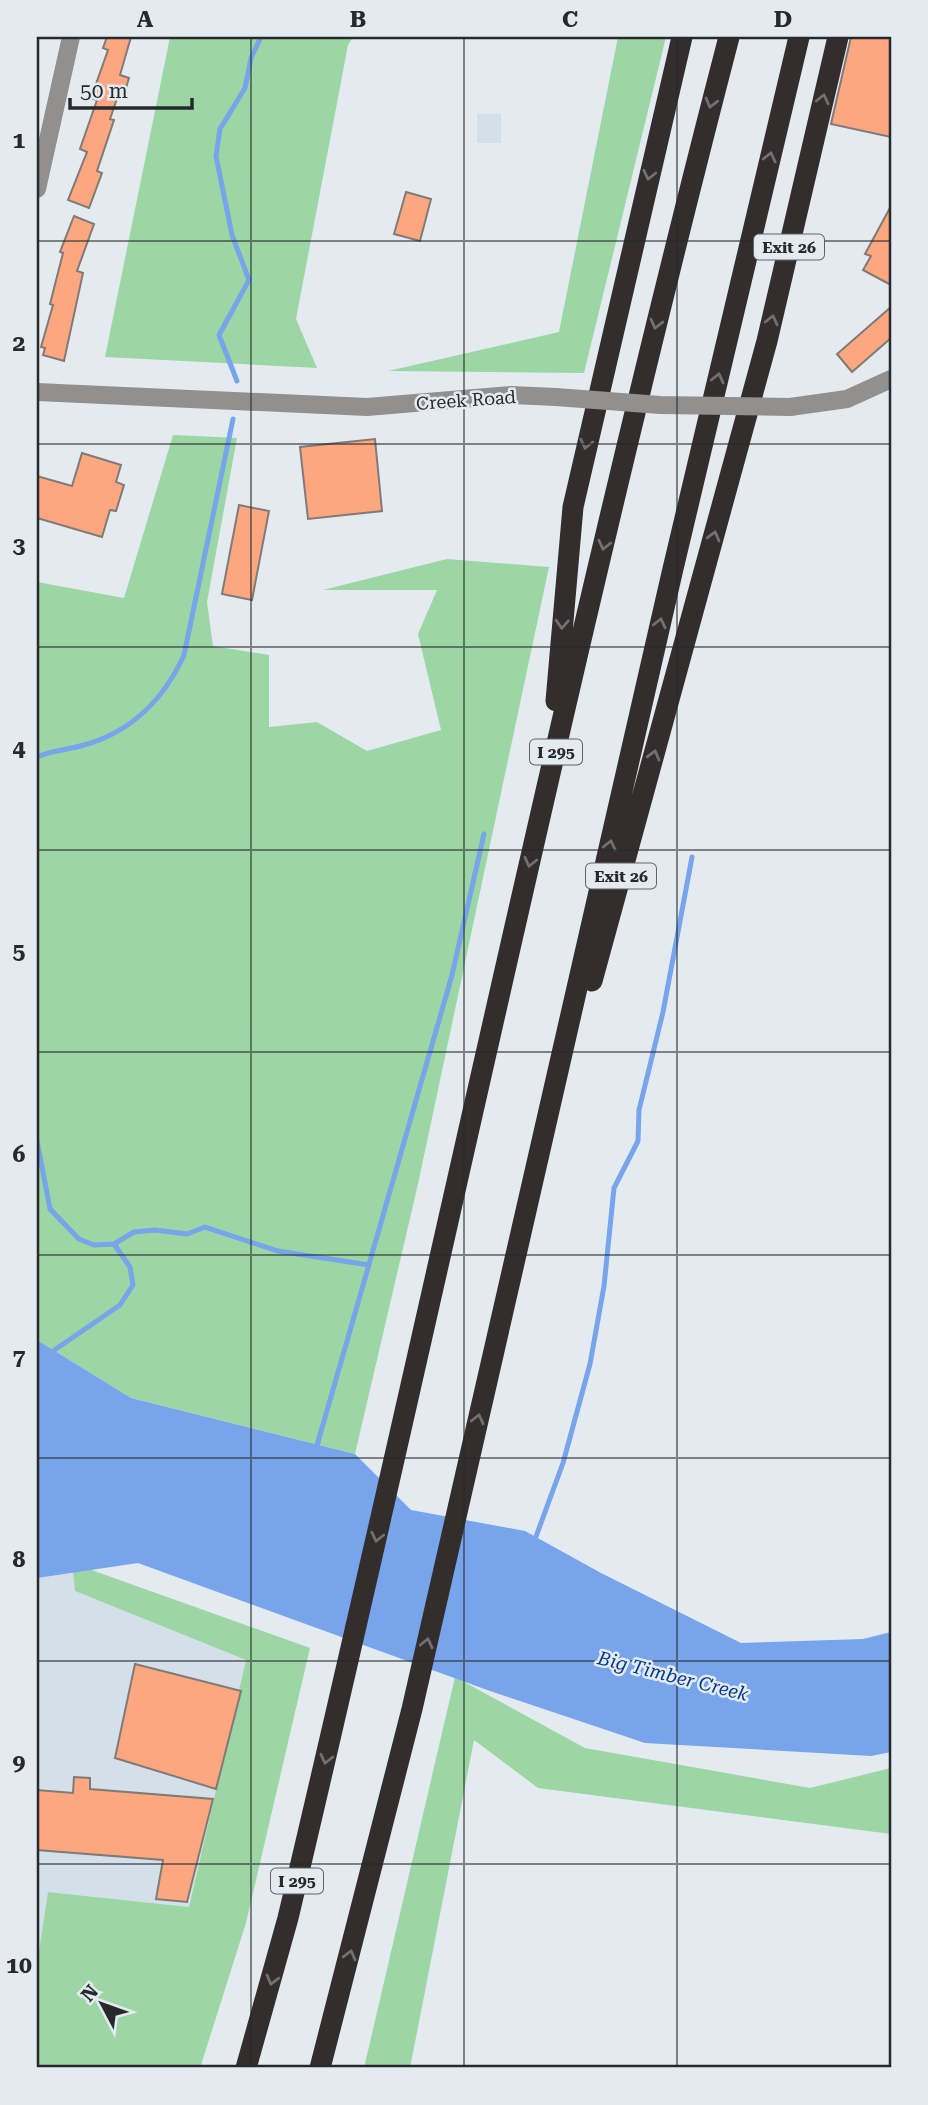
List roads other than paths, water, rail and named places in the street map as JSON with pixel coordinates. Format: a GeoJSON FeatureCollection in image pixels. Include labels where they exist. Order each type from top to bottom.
{"type":"FeatureCollection","features":[{"type":"Feature","properties":{"kind":"highway"},"geometry":{"type":"LineString","coordinates":[[541,814],[559,671],[573,507],[682,37]]}},
{"type":"Feature","properties":{"kind":"highway","name":"I 295"},"geometry":{"type":"LineString","coordinates":[[247,2068],[285,1931],[541,814],[673,256],[729,37]]}},
{"type":"Feature","properties":{"kind":"highway"},"geometry":{"type":"LineString","coordinates":[[320,2068],[412,1709],[799,37]]}},
{"type":"Feature","properties":{"kind":"highway","name":"Exit 26"},"geometry":{"type":"LineString","coordinates":[[507,1294],[767,341],[838,37]]}},
{"type":"Feature","properties":{"kind":"street"},"geometry":{"type":"LineString","coordinates":[[37,190],[71,37]]}},
{"type":"Feature","properties":{"kind":"street","name":"Creek Road"},"geometry":{"type":"LineString","coordinates":[[37,392],[367,407],[511,395],[660,405],[790,407],[847,399],[891,379]]}},
{"type":"Feature","properties":{"kind":"water","name":"Big Timber Creek"},"geometry":{"type":"Polygon","coordinates":[[[37,1340],[131,1398],[355,1454],[411,1510],[525,1531],[601,1573],[741,1643],[863,1639],[891,1632],[891,1752],[871,1756],[645,1743],[490,1691],[138,1563],[37,1578],[37,1340]]]}},
{"type":"Feature","properties":{"kind":"waterway"},"geometry":{"type":"LineString","coordinates":[[237,381],[219,335],[249,280],[232,235],[216,156],[220,129],[245,88],[251,58],[261,37]]}},
{"type":"Feature","properties":{"kind":"waterway"},"geometry":{"type":"LineString","coordinates":[[37,757],[84,745],[117,732],[144,712],[167,686],[176,671],[184,655],[233,419]]}},
{"type":"Feature","properties":{"kind":"waterway"},"geometry":{"type":"LineString","coordinates":[[316,1449],[452,975],[484,834]]}},
{"type":"Feature","properties":{"kind":"waterway"},"geometry":{"type":"LineString","coordinates":[[534,1542],[563,1463],[590,1364],[604,1286],[614,1188],[638,1141],[639,1110],[663,1012],[692,857]]}},
{"type":"Feature","properties":{"kind":"waterway"},"geometry":{"type":"LineString","coordinates":[[37,1141],[50,1209],[79,1239],[94,1245],[114,1244],[134,1232],[155,1230],[187,1234],[205,1227],[278,1251],[369,1265]]}},
{"type":"Feature","properties":{"kind":"waterway"},"geometry":{"type":"LineString","coordinates":[[37,1362],[120,1305],[133,1285],[130,1267],[114,1244]]}}]}
